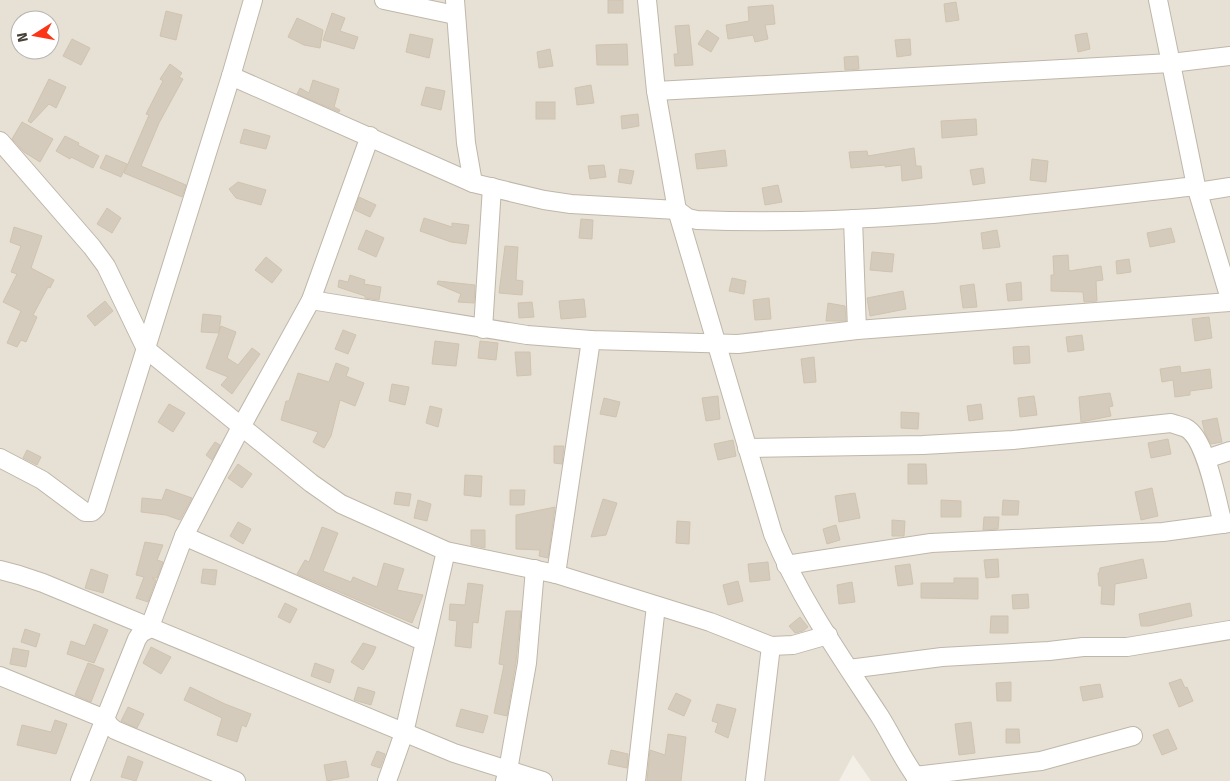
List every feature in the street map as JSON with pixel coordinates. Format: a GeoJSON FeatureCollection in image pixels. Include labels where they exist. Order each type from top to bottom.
{"type":"FeatureCollection","features":[{"type":"Feature","properties":{"kind":"street"},"geometry":{"type":"LineString","coordinates":[[0,458],[42,480],[85,512],[92,512],[96,508],[231,76],[252,0]]}},
{"type":"Feature","properties":{"kind":"street"},"geometry":{"type":"LineString","coordinates":[[384,0],[454,7],[466,143],[473,183]]}},
{"type":"Feature","properties":{"kind":"street"},"geometry":{"type":"LineString","coordinates":[[647,0],[656,91],[677,210],[773,534],[786,565],[917,778],[1041,761],[1133,736]]}},
{"type":"Feature","properties":{"kind":"street"},"geometry":{"type":"LineString","coordinates":[[311,300],[527,335],[591,340],[738,344],[857,330],[1230,301],[1197,189],[1158,0]]}},
{"type":"Feature","properties":{"kind":"street"},"geometry":{"type":"LineString","coordinates":[[656,91],[1171,63],[1230,56]]}},
{"type":"Feature","properties":{"kind":"street"},"geometry":{"type":"LineString","coordinates":[[231,76],[473,183],[544,200],[571,204],[677,210],[688,218],[697,220],[756,222],[853,220],[980,211],[1230,187]]}},
{"type":"Feature","properties":{"kind":"street"},"geometry":{"type":"LineString","coordinates":[[80,781],[137,639],[149,628],[184,536],[311,300],[370,136]]}},
{"type":"Feature","properties":{"kind":"street"},"geometry":{"type":"LineString","coordinates":[[0,141],[97,253],[113,280],[146,349],[311,483],[341,504],[446,551],[556,574],[710,622],[771,646],[794,644],[828,635]]}},
{"type":"Feature","properties":{"kind":"street"},"geometry":{"type":"LineString","coordinates":[[483,329],[492,187]]}},
{"type":"Feature","properties":{"kind":"street"},"geometry":{"type":"LineString","coordinates":[[853,220],[857,330]]}},
{"type":"Feature","properties":{"kind":"street"},"geometry":{"type":"LineString","coordinates":[[556,574],[591,340]]}},
{"type":"Feature","properties":{"kind":"street"},"geometry":{"type":"LineString","coordinates":[[747,448],[1013,440],[1171,423],[1187,428],[1197,438],[1206,458],[1226,523],[1154,533],[938,542],[786,565]]}},
{"type":"Feature","properties":{"kind":"street"},"geometry":{"type":"LineString","coordinates":[[1206,458],[1230,451]]}},
{"type":"Feature","properties":{"kind":"street"},"geometry":{"type":"LineString","coordinates":[[184,536],[425,642]]}},
{"type":"Feature","properties":{"kind":"street"},"geometry":{"type":"LineString","coordinates":[[387,781],[404,733],[446,551]]}},
{"type":"Feature","properties":{"kind":"street"},"geometry":{"type":"LineString","coordinates":[[506,776],[527,663],[535,569]]}},
{"type":"Feature","properties":{"kind":"street"},"geometry":{"type":"LineString","coordinates":[[0,570],[18,574],[42,583],[506,776],[543,781]]}},
{"type":"Feature","properties":{"kind":"street"},"geometry":{"type":"LineString","coordinates":[[636,781],[656,606]]}},
{"type":"Feature","properties":{"kind":"street"},"geometry":{"type":"LineString","coordinates":[[849,669],[942,657],[1049,651],[1083,647],[1126,647],[1230,630]]}},
{"type":"Feature","properties":{"kind":"street"},"geometry":{"type":"LineString","coordinates":[[755,781],[771,646]]}},
{"type":"Feature","properties":{"kind":"street"},"geometry":{"type":"LineString","coordinates":[[0,676],[105,719],[115,730],[236,781]]}},
{"type":"Feature","properties":{"kind":"shaded area"},"geometry":{"type":"Polygon","coordinates":[[[0,0],[1230,0],[1230,781],[871,781],[853,755],[839,781],[0,781],[0,0]]]}},
{"type":"Feature","properties":{"kind":"building"},"geometry":{"type":"Polygon","coordinates":[[[608,0],[623,0],[623,13],[608,13],[608,0]]]}},
{"type":"Feature","properties":{"kind":"building"},"geometry":{"type":"Polygon","coordinates":[[[956,2],[959,20],[946,22],[944,4],[956,2]]]}},
{"type":"Feature","properties":{"kind":"building"},"geometry":{"type":"Polygon","coordinates":[[[773,5],[775,24],[765,25],[768,39],[755,42],[753,35],[728,39],[726,25],[749,21],[748,7],[773,5]]]}},
{"type":"Feature","properties":{"kind":"building"},"geometry":{"type":"Polygon","coordinates":[[[166,11],[182,15],[176,40],[160,36],[166,11]]]}},
{"type":"Feature","properties":{"kind":"building"},"geometry":{"type":"Polygon","coordinates":[[[332,13],[345,18],[340,31],[358,37],[354,49],[323,40],[332,13]]]}},
{"type":"Feature","properties":{"kind":"building"},"geometry":{"type":"Polygon","coordinates":[[[297,18],[323,30],[320,48],[304,45],[288,37],[297,18]]]}},
{"type":"Feature","properties":{"kind":"building"},"geometry":{"type":"Polygon","coordinates":[[[689,25],[693,65],[675,66],[674,54],[678,54],[675,26],[689,25]]]}},
{"type":"Feature","properties":{"kind":"building"},"geometry":{"type":"Polygon","coordinates":[[[707,30],[719,38],[711,52],[698,44],[707,30]]]}},
{"type":"Feature","properties":{"kind":"building"},"geometry":{"type":"Polygon","coordinates":[[[1087,33],[1090,49],[1078,52],[1075,35],[1087,33]]]}},
{"type":"Feature","properties":{"kind":"building"},"geometry":{"type":"Polygon","coordinates":[[[410,34],[433,39],[429,58],[406,52],[410,34]]]}},
{"type":"Feature","properties":{"kind":"building"},"geometry":{"type":"Polygon","coordinates":[[[72,39],[90,48],[81,65],[63,56],[72,39]]]}},
{"type":"Feature","properties":{"kind":"building"},"geometry":{"type":"Polygon","coordinates":[[[910,39],[911,55],[897,57],[895,40],[910,39]]]}},
{"type":"Feature","properties":{"kind":"building"},"geometry":{"type":"Polygon","coordinates":[[[627,44],[628,65],[597,65],[596,45],[627,44]]]}},
{"type":"Feature","properties":{"kind":"building"},"geometry":{"type":"Polygon","coordinates":[[[550,49],[553,66],[539,68],[537,52],[550,49]]]}},
{"type":"Feature","properties":{"kind":"building"},"geometry":{"type":"Polygon","coordinates":[[[858,56],[859,69],[845,70],[844,57],[858,56]]]}},
{"type":"Feature","properties":{"kind":"building"},"geometry":{"type":"Polygon","coordinates":[[[170,64],[182,73],[179,77],[183,79],[159,123],[141,166],[186,185],[182,197],[124,173],[149,115],[146,114],[163,81],[160,79],[170,64]]]}},
{"type":"Feature","properties":{"kind":"building"},"geometry":{"type":"Polygon","coordinates":[[[49,79],[66,87],[56,108],[49,104],[31,123],[28,121],[49,79]]]}},
{"type":"Feature","properties":{"kind":"building"},"geometry":{"type":"Polygon","coordinates":[[[313,80],[339,89],[334,107],[340,110],[339,112],[297,94],[300,88],[309,93],[313,80]]]}},
{"type":"Feature","properties":{"kind":"building"},"geometry":{"type":"Polygon","coordinates":[[[591,85],[594,103],[577,105],[575,88],[591,85]]]}},
{"type":"Feature","properties":{"kind":"building"},"geometry":{"type":"Polygon","coordinates":[[[426,87],[445,91],[441,110],[421,105],[426,87]]]}},
{"type":"Feature","properties":{"kind":"building"},"geometry":{"type":"Polygon","coordinates":[[[536,102],[555,102],[555,119],[536,119],[536,102]]]}},
{"type":"Feature","properties":{"kind":"building"},"geometry":{"type":"Polygon","coordinates":[[[638,114],[639,126],[622,129],[621,116],[638,114]]]}},
{"type":"Feature","properties":{"kind":"building"},"geometry":{"type":"Polygon","coordinates":[[[976,119],[977,135],[942,138],[941,121],[976,119]]]}},
{"type":"Feature","properties":{"kind":"building"},"geometry":{"type":"Polygon","coordinates":[[[22,122],[53,139],[40,162],[24,152],[12,139],[22,122]]]}},
{"type":"Feature","properties":{"kind":"building"},"geometry":{"type":"Polygon","coordinates":[[[244,129],[270,136],[266,149],[240,143],[244,129]]]}},
{"type":"Feature","properties":{"kind":"building"},"geometry":{"type":"Polygon","coordinates":[[[65,136],[99,156],[93,168],[56,151],[65,136]]]}},
{"type":"Feature","properties":{"kind":"building"},"geometry":{"type":"Polygon","coordinates":[[[914,148],[916,166],[921,166],[922,178],[902,181],[901,165],[851,168],[849,152],[867,151],[868,156],[914,148]]]}},
{"type":"Feature","properties":{"kind":"building"},"geometry":{"type":"Polygon","coordinates":[[[725,150],[727,166],[697,169],[695,154],[725,150]]]}},
{"type":"Feature","properties":{"kind":"building"},"geometry":{"type":"Polygon","coordinates":[[[106,155],[127,164],[121,177],[100,168],[106,155]]]}},
{"type":"Feature","properties":{"kind":"building"},"geometry":{"type":"Polygon","coordinates":[[[1032,159],[1048,161],[1046,182],[1030,180],[1032,159]]]}},
{"type":"Feature","properties":{"kind":"building"},"geometry":{"type":"Polygon","coordinates":[[[604,165],[606,177],[590,179],[588,166],[604,165]]]}},
{"type":"Feature","properties":{"kind":"building"},"geometry":{"type":"Polygon","coordinates":[[[983,168],[985,183],[973,185],[970,170],[983,168]]]}},
{"type":"Feature","properties":{"kind":"building"},"geometry":{"type":"Polygon","coordinates":[[[620,169],[634,171],[631,184],[618,182],[620,169]]]}},
{"type":"Feature","properties":{"kind":"building"},"geometry":{"type":"Polygon","coordinates":[[[238,182],[266,190],[261,205],[236,198],[229,189],[238,182]]]}},
{"type":"Feature","properties":{"kind":"building"},"geometry":{"type":"Polygon","coordinates":[[[778,185],[782,202],[765,205],[762,188],[778,185]]]}},
{"type":"Feature","properties":{"kind":"building"},"geometry":{"type":"Polygon","coordinates":[[[359,197],[376,205],[370,217],[355,210],[359,197]]]}},
{"type":"Feature","properties":{"kind":"building"},"geometry":{"type":"Polygon","coordinates":[[[107,208],[121,218],[112,233],[97,224],[107,208]]]}},
{"type":"Feature","properties":{"kind":"building"},"geometry":{"type":"Polygon","coordinates":[[[424,218],[452,227],[452,223],[469,225],[466,244],[451,242],[420,231],[424,218]]]}},
{"type":"Feature","properties":{"kind":"building"},"geometry":{"type":"Polygon","coordinates":[[[581,219],[593,220],[592,239],[579,238],[581,219]]]}},
{"type":"Feature","properties":{"kind":"building"},"geometry":{"type":"Polygon","coordinates":[[[14,227],[42,236],[31,268],[54,280],[50,288],[48,287],[33,315],[37,317],[26,342],[21,340],[17,347],[7,343],[21,311],[3,302],[17,274],[11,272],[21,246],[10,242],[14,227]]]}},
{"type":"Feature","properties":{"kind":"building"},"geometry":{"type":"Polygon","coordinates":[[[1171,228],[1175,242],[1150,247],[1147,233],[1171,228]]]}},
{"type":"Feature","properties":{"kind":"building"},"geometry":{"type":"Polygon","coordinates":[[[366,230],[384,238],[376,257],[358,249],[366,230]]]}},
{"type":"Feature","properties":{"kind":"building"},"geometry":{"type":"Polygon","coordinates":[[[997,230],[1000,247],[983,249],[981,233],[997,230]]]}},
{"type":"Feature","properties":{"kind":"building"},"geometry":{"type":"Polygon","coordinates":[[[505,246],[518,247],[516,280],[523,281],[522,295],[499,293],[505,246]]]}},
{"type":"Feature","properties":{"kind":"building"},"geometry":{"type":"Polygon","coordinates":[[[872,252],[894,254],[892,272],[870,270],[872,252]]]}},
{"type":"Feature","properties":{"kind":"building"},"geometry":{"type":"Polygon","coordinates":[[[1068,255],[1069,271],[1101,266],[1103,280],[1096,281],[1097,301],[1084,302],[1083,292],[1051,291],[1051,275],[1054,275],[1053,256],[1068,255]]]}},
{"type":"Feature","properties":{"kind":"building"},"geometry":{"type":"Polygon","coordinates":[[[266,257],[282,270],[272,283],[255,270],[266,257]]]}},
{"type":"Feature","properties":{"kind":"building"},"geometry":{"type":"Polygon","coordinates":[[[1129,259],[1131,272],[1117,274],[1116,261],[1129,259]]]}},
{"type":"Feature","properties":{"kind":"building"},"geometry":{"type":"Polygon","coordinates":[[[350,275],[365,280],[364,284],[381,287],[379,300],[365,298],[365,296],[338,287],[339,280],[348,282],[350,275]]]}},
{"type":"Feature","properties":{"kind":"building"},"geometry":{"type":"Polygon","coordinates":[[[732,278],[746,281],[744,294],[729,291],[732,278]]]}},
{"type":"Feature","properties":{"kind":"building"},"geometry":{"type":"Polygon","coordinates":[[[438,281],[475,285],[474,303],[458,302],[461,294],[437,284],[438,281]]]}},
{"type":"Feature","properties":{"kind":"building"},"geometry":{"type":"Polygon","coordinates":[[[1021,282],[1022,300],[1008,301],[1006,284],[1021,282]]]}},
{"type":"Feature","properties":{"kind":"building"},"geometry":{"type":"Polygon","coordinates":[[[974,284],[977,307],[963,308],[960,286],[974,284]]]}},
{"type":"Feature","properties":{"kind":"building"},"geometry":{"type":"Polygon","coordinates":[[[903,291],[906,309],[870,316],[867,298],[903,291]]]}},
{"type":"Feature","properties":{"kind":"building"},"geometry":{"type":"Polygon","coordinates":[[[769,298],[771,319],[755,320],[753,300],[769,298]]]}},
{"type":"Feature","properties":{"kind":"building"},"geometry":{"type":"Polygon","coordinates":[[[584,299],[586,317],[561,319],[559,301],[584,299]]]}},
{"type":"Feature","properties":{"kind":"building"},"geometry":{"type":"Polygon","coordinates":[[[105,301],[113,311],[95,326],[87,316],[105,301]]]}},
{"type":"Feature","properties":{"kind":"building"},"geometry":{"type":"Polygon","coordinates":[[[532,302],[534,317],[519,318],[518,303],[532,302]]]}},
{"type":"Feature","properties":{"kind":"building"},"geometry":{"type":"Polygon","coordinates":[[[828,303],[845,306],[846,321],[826,321],[828,303]]]}},
{"type":"Feature","properties":{"kind":"building"},"geometry":{"type":"Polygon","coordinates":[[[203,314],[221,316],[219,332],[221,326],[236,332],[227,358],[238,365],[252,348],[260,354],[232,394],[221,385],[228,377],[206,368],[219,333],[201,332],[203,314]]]}},
{"type":"Feature","properties":{"kind":"building"},"geometry":{"type":"Polygon","coordinates":[[[1209,317],[1212,338],[1195,341],[1192,319],[1209,317]]]}},
{"type":"Feature","properties":{"kind":"building"},"geometry":{"type":"Polygon","coordinates":[[[343,330],[356,335],[348,354],[335,349],[343,330]]]}},
{"type":"Feature","properties":{"kind":"building"},"geometry":{"type":"Polygon","coordinates":[[[1082,335],[1084,350],[1068,352],[1066,337],[1082,335]]]}},
{"type":"Feature","properties":{"kind":"building"},"geometry":{"type":"Polygon","coordinates":[[[435,341],[459,344],[456,366],[432,364],[435,341]]]}},
{"type":"Feature","properties":{"kind":"building"},"geometry":{"type":"Polygon","coordinates":[[[480,341],[498,343],[496,360],[478,358],[480,341]]]}},
{"type":"Feature","properties":{"kind":"building"},"geometry":{"type":"Polygon","coordinates":[[[1029,346],[1030,363],[1014,364],[1013,347],[1029,346]]]}},
{"type":"Feature","properties":{"kind":"building"},"geometry":{"type":"Polygon","coordinates":[[[515,352],[530,352],[531,375],[517,376],[515,352]]]}},
{"type":"Feature","properties":{"kind":"building"},"geometry":{"type":"Polygon","coordinates":[[[814,357],[816,382],[804,383],[801,359],[814,357]]]}},
{"type":"Feature","properties":{"kind":"building"},"geometry":{"type":"Polygon","coordinates":[[[336,363],[349,368],[346,376],[364,383],[355,406],[340,400],[331,436],[324,448],[313,442],[318,432],[281,420],[286,401],[289,401],[298,373],[329,382],[336,363]]]}},
{"type":"Feature","properties":{"kind":"building"},"geometry":{"type":"Polygon","coordinates":[[[1180,366],[1181,373],[1210,369],[1212,388],[1190,391],[1190,395],[1175,397],[1173,380],[1162,382],[1160,369],[1180,366]]]}},
{"type":"Feature","properties":{"kind":"building"},"geometry":{"type":"Polygon","coordinates":[[[392,384],[409,387],[405,405],[389,401],[392,384]]]}},
{"type":"Feature","properties":{"kind":"building"},"geometry":{"type":"Polygon","coordinates":[[[1110,393],[1113,406],[1109,407],[1111,416],[1081,422],[1079,397],[1110,393]]]}},
{"type":"Feature","properties":{"kind":"building"},"geometry":{"type":"Polygon","coordinates":[[[718,396],[720,419],[706,421],[702,398],[718,396]]]}},
{"type":"Feature","properties":{"kind":"building"},"geometry":{"type":"Polygon","coordinates":[[[1034,396],[1037,415],[1020,417],[1018,398],[1034,396]]]}},
{"type":"Feature","properties":{"kind":"building"},"geometry":{"type":"Polygon","coordinates":[[[604,398],[620,402],[616,417],[600,414],[604,398]]]}},
{"type":"Feature","properties":{"kind":"building"},"geometry":{"type":"Polygon","coordinates":[[[169,404],[185,413],[173,432],[158,422],[169,404]]]}},
{"type":"Feature","properties":{"kind":"building"},"geometry":{"type":"Polygon","coordinates":[[[981,404],[983,419],[969,421],[967,406],[981,404]]]}},
{"type":"Feature","properties":{"kind":"building"},"geometry":{"type":"Polygon","coordinates":[[[430,406],[442,409],[438,427],[426,423],[430,406]]]}},
{"type":"Feature","properties":{"kind":"building"},"geometry":{"type":"Polygon","coordinates":[[[901,412],[919,413],[918,429],[901,428],[901,412]]]}},
{"type":"Feature","properties":{"kind":"building"},"geometry":{"type":"Polygon","coordinates":[[[1217,418],[1222,442],[1211,444],[1205,433],[1202,421],[1217,418]]]}},
{"type":"Feature","properties":{"kind":"building"},"geometry":{"type":"Polygon","coordinates":[[[1168,439],[1171,454],[1151,458],[1148,443],[1168,439]]]}},
{"type":"Feature","properties":{"kind":"building"},"geometry":{"type":"Polygon","coordinates":[[[733,440],[736,456],[718,460],[714,444],[733,440]]]}},
{"type":"Feature","properties":{"kind":"building"},"geometry":{"type":"Polygon","coordinates":[[[215,442],[220,445],[212,460],[206,455],[215,442]]]}},
{"type":"Feature","properties":{"kind":"building"},"geometry":{"type":"Polygon","coordinates":[[[554,446],[564,446],[562,464],[554,463],[554,446]]]}},
{"type":"Feature","properties":{"kind":"building"},"geometry":{"type":"Polygon","coordinates":[[[27,450],[41,457],[37,465],[23,458],[27,450]]]}},
{"type":"Feature","properties":{"kind":"building"},"geometry":{"type":"Polygon","coordinates":[[[238,464],[252,474],[242,488],[228,478],[238,464]]]}},
{"type":"Feature","properties":{"kind":"building"},"geometry":{"type":"Polygon","coordinates":[[[908,464],[926,464],[927,484],[908,484],[908,464]]]}},
{"type":"Feature","properties":{"kind":"building"},"geometry":{"type":"Polygon","coordinates":[[[465,475],[482,476],[481,497],[464,495],[465,475]]]}},
{"type":"Feature","properties":{"kind":"building"},"geometry":{"type":"Polygon","coordinates":[[[1152,488],[1158,516],[1141,520],[1135,492],[1152,488]]]}},
{"type":"Feature","properties":{"kind":"building"},"geometry":{"type":"Polygon","coordinates":[[[166,489],[192,498],[180,520],[166,515],[141,512],[142,498],[162,500],[166,489]]]}},
{"type":"Feature","properties":{"kind":"building"},"geometry":{"type":"Polygon","coordinates":[[[510,490],[525,490],[524,505],[510,505],[510,490]]]}},
{"type":"Feature","properties":{"kind":"building"},"geometry":{"type":"Polygon","coordinates":[[[396,492],[411,494],[409,506],[394,504],[396,492]]]}},
{"type":"Feature","properties":{"kind":"building"},"geometry":{"type":"Polygon","coordinates":[[[855,493],[860,518],[839,522],[835,496],[855,493]]]}},
{"type":"Feature","properties":{"kind":"building"},"geometry":{"type":"Polygon","coordinates":[[[603,499],[617,503],[606,535],[591,537],[603,499]]]}},
{"type":"Feature","properties":{"kind":"building"},"geometry":{"type":"Polygon","coordinates":[[[418,500],[431,504],[427,521],[414,518],[418,500]]]}},
{"type":"Feature","properties":{"kind":"building"},"geometry":{"type":"Polygon","coordinates":[[[941,500],[961,501],[961,517],[941,517],[941,500]]]}},
{"type":"Feature","properties":{"kind":"building"},"geometry":{"type":"Polygon","coordinates":[[[1003,500],[1019,501],[1018,515],[1002,515],[1003,500]]]}},
{"type":"Feature","properties":{"kind":"building"},"geometry":{"type":"Polygon","coordinates":[[[555,507],[548,558],[539,556],[540,550],[516,549],[516,515],[555,507]]]}},
{"type":"Feature","properties":{"kind":"building"},"geometry":{"type":"Polygon","coordinates":[[[984,517],[999,517],[998,529],[983,530],[984,517]]]}},
{"type":"Feature","properties":{"kind":"building"},"geometry":{"type":"Polygon","coordinates":[[[892,520],[905,521],[904,536],[892,536],[892,520]]]}},
{"type":"Feature","properties":{"kind":"building"},"geometry":{"type":"Polygon","coordinates":[[[677,521],[690,522],[689,544],[676,543],[677,521]]]}},
{"type":"Feature","properties":{"kind":"building"},"geometry":{"type":"Polygon","coordinates":[[[238,522],[251,529],[243,544],[230,536],[238,522]]]}},
{"type":"Feature","properties":{"kind":"building"},"geometry":{"type":"Polygon","coordinates":[[[836,525],[840,540],[827,544],[823,529],[836,525]]]}},
{"type":"Feature","properties":{"kind":"building"},"geometry":{"type":"Polygon","coordinates":[[[322,527],[338,533],[323,571],[351,582],[353,577],[377,587],[384,563],[404,569],[397,590],[423,595],[412,623],[297,574],[305,560],[309,562],[322,527]]]}},
{"type":"Feature","properties":{"kind":"building"},"geometry":{"type":"Polygon","coordinates":[[[471,530],[485,530],[485,548],[471,545],[471,530]]]}},
{"type":"Feature","properties":{"kind":"building"},"geometry":{"type":"Polygon","coordinates":[[[145,542],[163,545],[157,560],[163,562],[157,578],[152,578],[156,580],[148,602],[136,598],[144,577],[136,575],[145,542]]]}},
{"type":"Feature","properties":{"kind":"building"},"geometry":{"type":"Polygon","coordinates":[[[998,559],[999,577],[986,578],[984,560],[998,559]]]}},
{"type":"Feature","properties":{"kind":"building"},"geometry":{"type":"Polygon","coordinates":[[[1143,559],[1147,578],[1115,584],[1114,605],[1101,604],[1102,586],[1099,586],[1098,573],[1100,568],[1143,559]]]}},
{"type":"Feature","properties":{"kind":"building"},"geometry":{"type":"Polygon","coordinates":[[[768,562],[770,580],[750,582],[748,564],[768,562]]]}},
{"type":"Feature","properties":{"kind":"building"},"geometry":{"type":"Polygon","coordinates":[[[910,564],[913,584],[898,586],[895,566],[910,564]]]}},
{"type":"Feature","properties":{"kind":"building"},"geometry":{"type":"Polygon","coordinates":[[[91,569],[108,575],[103,593],[85,588],[91,569]]]}},
{"type":"Feature","properties":{"kind":"building"},"geometry":{"type":"Polygon","coordinates":[[[203,569],[217,570],[215,585],[201,583],[203,569]]]}},
{"type":"Feature","properties":{"kind":"building"},"geometry":{"type":"Polygon","coordinates":[[[954,578],[978,578],[978,599],[921,598],[921,583],[954,583],[954,578]]]}},
{"type":"Feature","properties":{"kind":"building"},"geometry":{"type":"Polygon","coordinates":[[[738,581],[743,601],[728,605],[723,585],[738,581]]]}},
{"type":"Feature","properties":{"kind":"building"},"geometry":{"type":"Polygon","coordinates":[[[852,582],[855,602],[839,604],[837,585],[852,582]]]}},
{"type":"Feature","properties":{"kind":"building"},"geometry":{"type":"Polygon","coordinates":[[[468,583],[483,585],[478,623],[473,622],[471,648],[455,646],[457,621],[449,620],[450,604],[465,605],[468,583]]]}},
{"type":"Feature","properties":{"kind":"building"},"geometry":{"type":"Polygon","coordinates":[[[1028,594],[1029,608],[1013,609],[1012,595],[1028,594]]]}},
{"type":"Feature","properties":{"kind":"building"},"geometry":{"type":"Polygon","coordinates":[[[285,603],[297,609],[290,623],[278,617],[285,603]]]}},
{"type":"Feature","properties":{"kind":"building"},"geometry":{"type":"Polygon","coordinates":[[[1190,603],[1192,616],[1149,626],[1141,626],[1139,614],[1190,603]]]}},
{"type":"Feature","properties":{"kind":"building"},"geometry":{"type":"Polygon","coordinates":[[[506,611],[521,611],[516,662],[507,716],[494,713],[504,665],[499,664],[506,611]]]}},
{"type":"Feature","properties":{"kind":"building"},"geometry":{"type":"Polygon","coordinates":[[[991,616],[1008,616],[1008,633],[990,633],[991,616]]]}},
{"type":"Feature","properties":{"kind":"building"},"geometry":{"type":"Polygon","coordinates":[[[800,617],[808,627],[803,631],[795,633],[789,626],[800,617]]]}},
{"type":"Feature","properties":{"kind":"building"},"geometry":{"type":"Polygon","coordinates":[[[94,624],[108,630],[94,663],[67,654],[71,641],[85,646],[94,624]]]}},
{"type":"Feature","properties":{"kind":"building"},"geometry":{"type":"Polygon","coordinates":[[[25,629],[40,634],[36,647],[21,642],[25,629]]]}},
{"type":"Feature","properties":{"kind":"building"},"geometry":{"type":"Polygon","coordinates":[[[363,643],[376,647],[363,670],[351,662],[363,643]]]}},
{"type":"Feature","properties":{"kind":"building"},"geometry":{"type":"Polygon","coordinates":[[[151,647],[171,657],[161,674],[143,663],[151,647]]]}},
{"type":"Feature","properties":{"kind":"building"},"geometry":{"type":"Polygon","coordinates":[[[13,648],[29,651],[26,667],[10,664],[13,648]]]}},
{"type":"Feature","properties":{"kind":"building"},"geometry":{"type":"Polygon","coordinates":[[[88,663],[104,669],[91,702],[75,695],[88,663]]]}},
{"type":"Feature","properties":{"kind":"building"},"geometry":{"type":"Polygon","coordinates":[[[315,663],[334,670],[330,683],[311,676],[315,663]]]}},
{"type":"Feature","properties":{"kind":"building"},"geometry":{"type":"Polygon","coordinates":[[[1181,679],[1193,701],[1179,707],[1169,683],[1181,679]]]}},
{"type":"Feature","properties":{"kind":"building"},"geometry":{"type":"Polygon","coordinates":[[[1011,682],[1011,701],[997,701],[996,683],[1011,682]]]}},
{"type":"Feature","properties":{"kind":"building"},"geometry":{"type":"Polygon","coordinates":[[[1100,684],[1103,697],[1083,701],[1080,687],[1100,684]]]}},
{"type":"Feature","properties":{"kind":"building"},"geometry":{"type":"Polygon","coordinates":[[[190,687],[251,714],[246,727],[242,725],[237,742],[217,735],[222,718],[184,700],[190,687]]]}},
{"type":"Feature","properties":{"kind":"building"},"geometry":{"type":"Polygon","coordinates":[[[358,687],[375,692],[371,705],[354,700],[358,687]]]}},
{"type":"Feature","properties":{"kind":"building"},"geometry":{"type":"Polygon","coordinates":[[[676,693],[691,700],[684,716],[668,709],[676,693]]]}},
{"type":"Feature","properties":{"kind":"building"},"geometry":{"type":"Polygon","coordinates":[[[717,704],[736,709],[728,738],[715,732],[718,723],[712,721],[717,704]]]}},
{"type":"Feature","properties":{"kind":"building"},"geometry":{"type":"Polygon","coordinates":[[[128,707],[144,714],[137,728],[121,721],[128,707]]]}},
{"type":"Feature","properties":{"kind":"building"},"geometry":{"type":"Polygon","coordinates":[[[461,709],[488,716],[483,733],[456,726],[461,709]]]}},
{"type":"Feature","properties":{"kind":"building"},"geometry":{"type":"Polygon","coordinates":[[[55,720],[67,724],[56,754],[17,745],[22,725],[51,732],[55,720]]]}},
{"type":"Feature","properties":{"kind":"building"},"geometry":{"type":"Polygon","coordinates":[[[971,722],[975,753],[959,755],[955,724],[971,722]]]}},
{"type":"Feature","properties":{"kind":"building"},"geometry":{"type":"Polygon","coordinates":[[[1006,729],[1019,729],[1020,743],[1006,743],[1006,729]]]}},
{"type":"Feature","properties":{"kind":"building"},"geometry":{"type":"Polygon","coordinates":[[[1168,729],[1177,749],[1162,755],[1153,735],[1168,729]]]}},
{"type":"Feature","properties":{"kind":"building"},"geometry":{"type":"Polygon","coordinates":[[[668,734],[686,737],[681,781],[647,781],[650,750],[665,755],[668,734]]]}},
{"type":"Feature","properties":{"kind":"building"},"geometry":{"type":"Polygon","coordinates":[[[611,750],[628,754],[627,768],[608,764],[611,750]]]}},
{"type":"Feature","properties":{"kind":"building"},"geometry":{"type":"Polygon","coordinates":[[[377,751],[385,754],[380,768],[371,765],[377,751]]]}},
{"type":"Feature","properties":{"kind":"building"},"geometry":{"type":"Polygon","coordinates":[[[128,756],[143,762],[136,781],[121,777],[128,756]]]}},
{"type":"Feature","properties":{"kind":"building"},"geometry":{"type":"Polygon","coordinates":[[[346,761],[349,777],[327,781],[324,765],[346,761]]]}}]}
